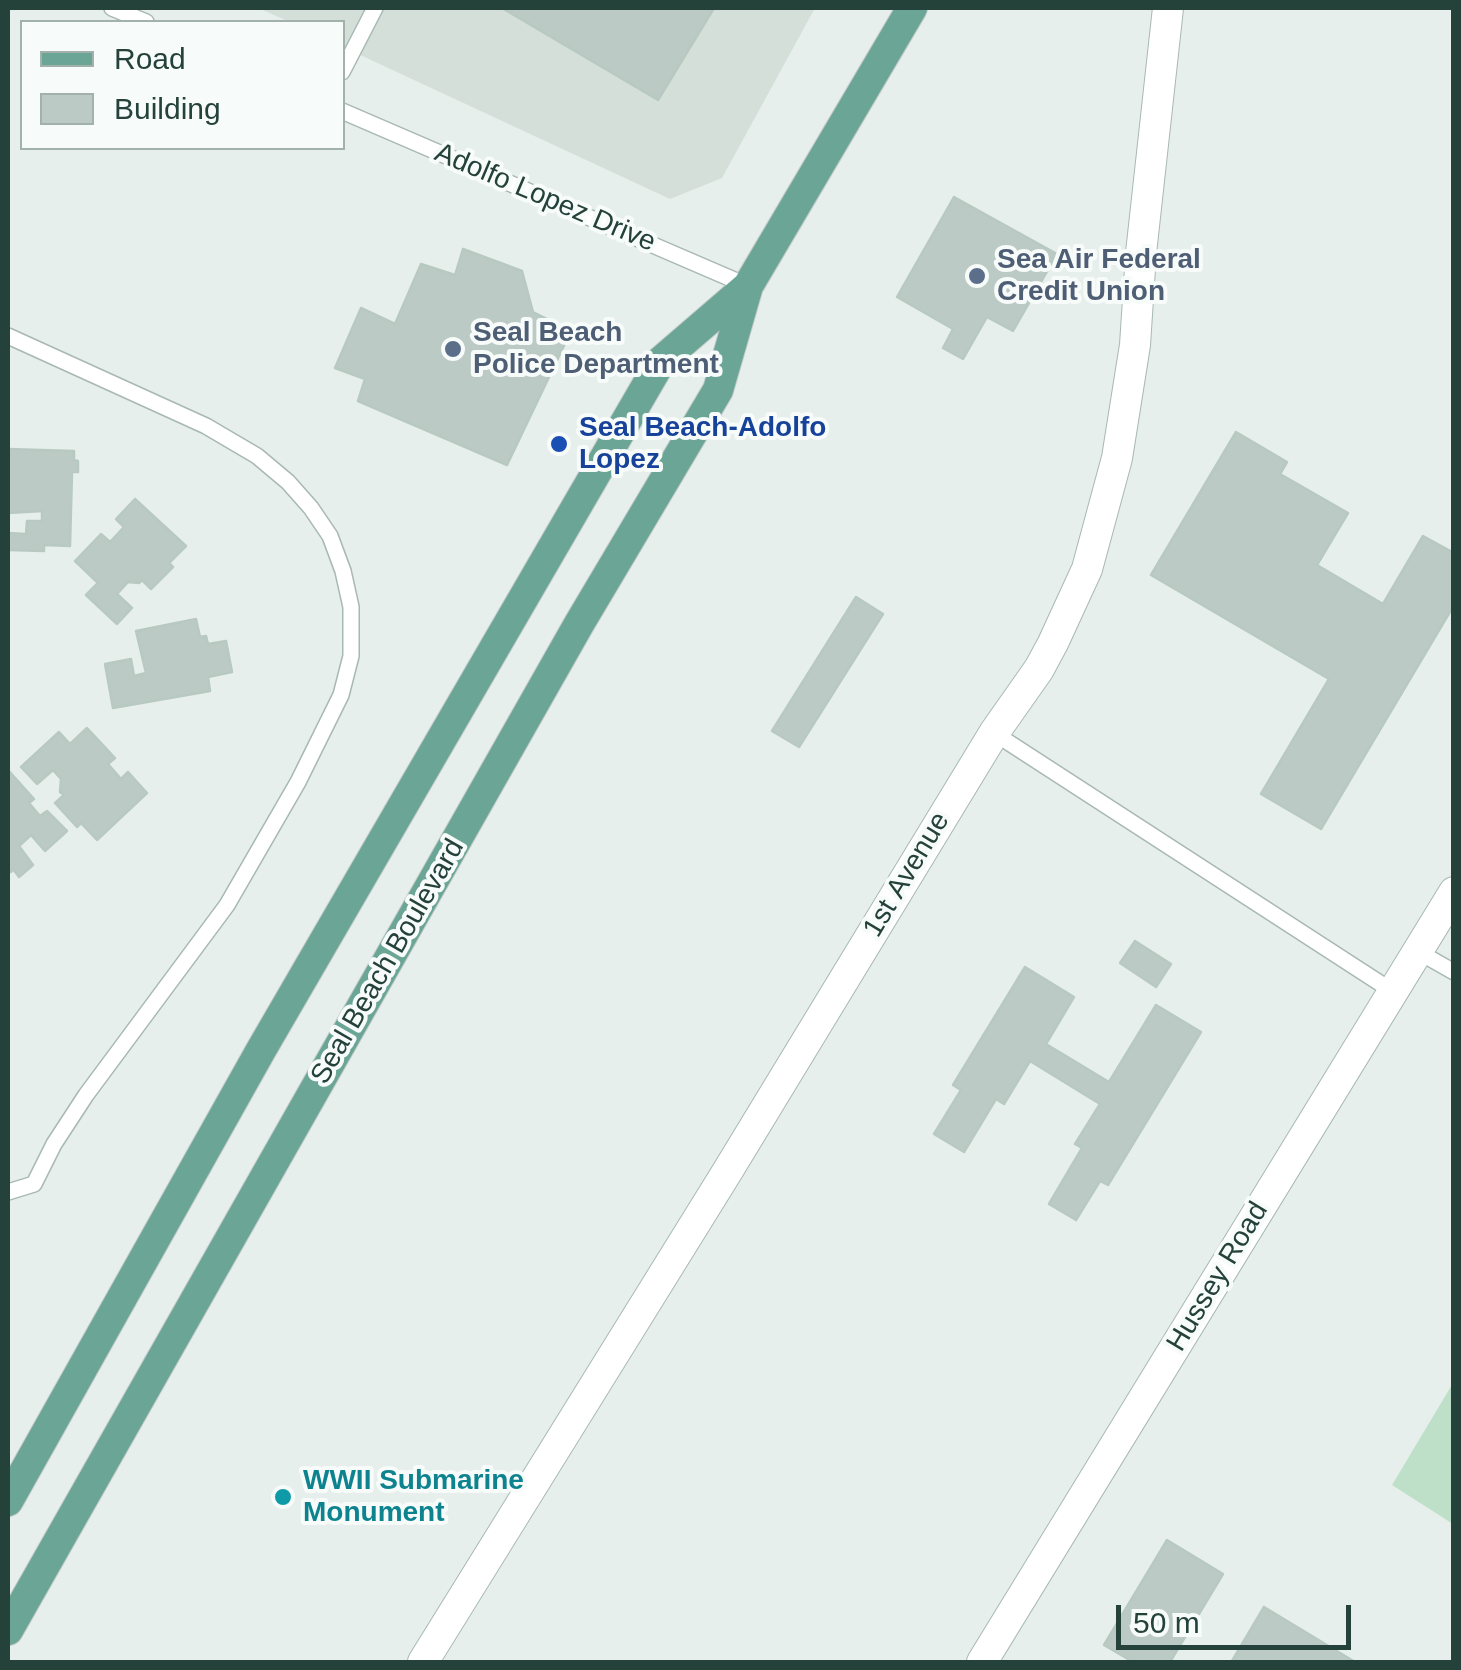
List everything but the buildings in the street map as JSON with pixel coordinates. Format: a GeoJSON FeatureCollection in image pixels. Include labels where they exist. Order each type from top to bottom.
{"type":"FeatureCollection","features":[{"type":"Feature","properties":{"kind":"main road","name":"Seal Beach Boulevard"},"geometry":{"type":"LineString","coordinates":[[8,1630],[569,642],[718,390],[748,286],[912,8]]}},
{"type":"Feature","properties":{"kind":"main road","name":"Seal Beach Boulevard"},"geometry":{"type":"LineString","coordinates":[[8,1501],[271,1034],[661,360],[748,286]]}},
{"type":"Feature","properties":{"kind":"street","name":"1st Avenue"},"geometry":{"type":"LineString","coordinates":[[424,1662],[994,733],[1039,669],[1080,584],[1117,458],[1136,346],[1141,253],[1168,8]]}},
{"type":"Feature","properties":{"kind":"street","name":"Hussey Road"},"geometry":{"type":"LineString","coordinates":[[982,1662],[1454,892]]}},
{"type":"Feature","properties":{"kind":"lane"},"geometry":{"type":"LineString","coordinates":[[112,8],[141,20]]}},
{"type":"Feature","properties":{"kind":"lane"},"geometry":{"type":"LineString","coordinates":[[345,66],[375,8]]}},
{"type":"Feature","properties":{"kind":"lane","name":"Adolfo Lopez Drive"},"geometry":{"type":"LineString","coordinates":[[345,112],[748,286]]}},
{"type":"Feature","properties":{"kind":"lane"},"geometry":{"type":"LineString","coordinates":[[8,336],[206,426],[256,456],[288,482],[330,536],[343,571],[350,607],[350,656],[340,695],[298,782],[227,905],[86,1095],[34,1184],[8,1192]]}},
{"type":"Feature","properties":{"kind":"lane"},"geometry":{"type":"LineString","coordinates":[[994,733],[1392,991]]}},
{"type":"Feature","properties":{"kind":"lane"},"geometry":{"type":"LineString","coordinates":[[1417,951],[1454,972]]}},
{"type":"Feature","properties":{"kind":"shaded area"},"geometry":{"type":"Polygon","coordinates":[[[258,8],[815,8],[722,178],[670,199],[345,48],[345,20],[285,20],[258,8]]]}},
{"type":"Feature","properties":{"kind":"green space"},"geometry":{"type":"Polygon","coordinates":[[[1453,1383],[1453,1524],[1392,1485],[1453,1383]]]}},
{"type":"Feature","properties":{"kind":"place","name":"Sea Air Federal Credit Union"},"geometry":{"type":"Point","coordinates":[977,276]}},
{"type":"Feature","properties":{"kind":"place","name":"Seal Beach Police Department"},"geometry":{"type":"Point","coordinates":[453,349]}},
{"type":"Feature","properties":{"kind":"place","name":"Seal Beach-Adolfo Lopez"},"geometry":{"type":"Point","coordinates":[559,444]}},
{"type":"Feature","properties":{"kind":"place","name":"WWII Submarine Monument"},"geometry":{"type":"Point","coordinates":[283,1497]}}]}
